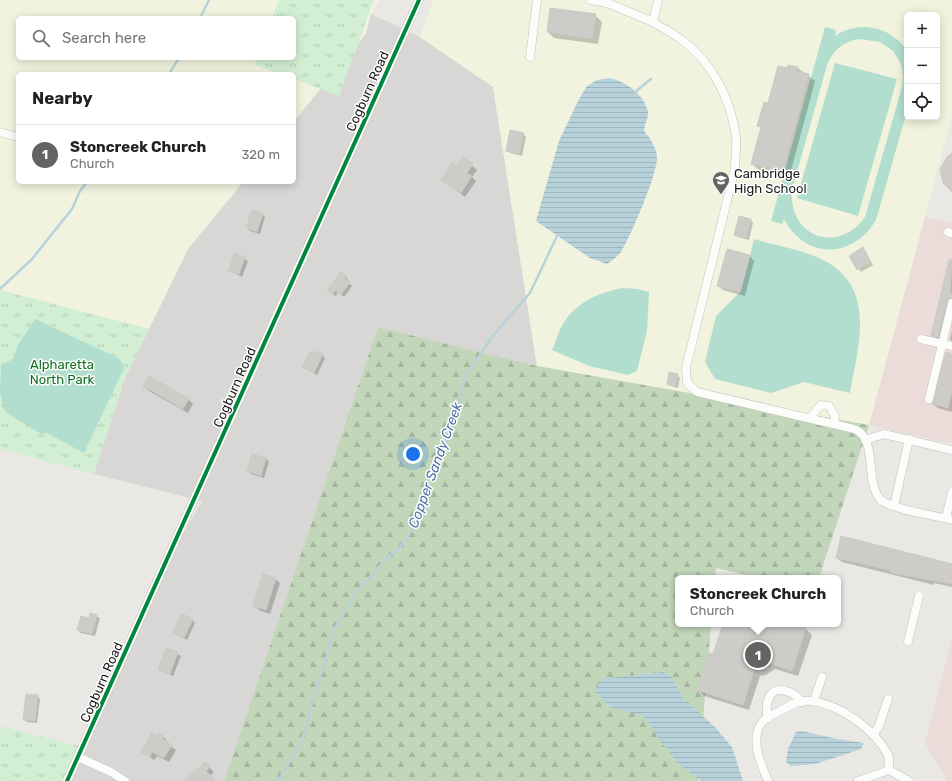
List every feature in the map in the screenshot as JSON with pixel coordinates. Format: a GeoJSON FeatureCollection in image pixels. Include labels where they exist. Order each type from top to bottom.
{"type":"FeatureCollection","features":[{"type":"Feature","properties":{"kind":"street","name":"Cogburn Road"},"geometry":{"type":"LineString","coordinates":[[66,781],[419,0]]}},
{"type":"Feature","properties":{"kind":"street"},"geometry":{"type":"LineString","coordinates":[[530,57],[537,0]]}},
{"type":"Feature","properties":{"kind":"street"},"geometry":{"type":"LineString","coordinates":[[591,0],[610,4],[653,22],[682,40],[708,66],[717,79],[730,108],[736,139],[735,168],[686,368],[687,383],[697,392],[834,424],[859,432],[864,440],[875,490],[881,500],[894,506],[949,519],[952,492]]}},
{"type":"Feature","properties":{"kind":"street"},"geometry":{"type":"LineString","coordinates":[[653,22],[658,0]]}},
{"type":"Feature","properties":{"kind":"street"},"geometry":{"type":"LineString","coordinates":[[0,132],[16,137]]}},
{"type":"Feature","properties":{"kind":"street"},"geometry":{"type":"LineString","coordinates":[[928,400],[952,303]]}},
{"type":"Feature","properties":{"kind":"street"},"geometry":{"type":"LineString","coordinates":[[921,339],[952,346]]}},
{"type":"Feature","properties":{"kind":"street"},"geometry":{"type":"LineString","coordinates":[[809,418],[821,405],[829,406],[835,416],[834,424]]}},
{"type":"Feature","properties":{"kind":"street"},"geometry":{"type":"LineString","coordinates":[[864,440],[884,434],[952,450]]}},
{"type":"Feature","properties":{"kind":"street"},"geometry":{"type":"LineString","coordinates":[[894,506],[909,439]]}},
{"type":"Feature","properties":{"kind":"street"},"geometry":{"type":"LineString","coordinates":[[908,641],[919,596]]}},
{"type":"Feature","properties":{"kind":"street"},"geometry":{"type":"LineString","coordinates":[[814,702],[822,677]]}},
{"type":"Feature","properties":{"kind":"street"},"geometry":{"type":"LineString","coordinates":[[768,718],[765,708],[769,695],[777,691],[791,692],[802,702]]}},
{"type":"Feature","properties":{"kind":"street"},"geometry":{"type":"LineString","coordinates":[[873,735],[879,726],[888,699]]}},
{"type":"Feature","properties":{"kind":"street"},"geometry":{"type":"LineString","coordinates":[[768,781],[758,757],[757,741],[759,727],[764,720],[802,702],[814,702],[843,713],[873,735],[889,756],[889,770]]}},
{"type":"Feature","properties":{"kind":"street"},"geometry":{"type":"LineString","coordinates":[[78,757],[111,772],[125,781]]}},
{"type":"Feature","properties":{"kind":"street"},"geometry":{"type":"LineString","coordinates":[[858,781],[889,770],[909,781]]}},
{"type":"Feature","properties":{"kind":"shaded area"},"geometry":{"type":"Polygon","coordinates":[[[0,0],[379,0],[371,14],[365,35],[296,119],[296,72],[16,72],[16,184],[241,184],[188,249],[149,329],[0,290],[0,0]]]}},
{"type":"Feature","properties":{"kind":"shaded area","name":"Cambridge High School"},"geometry":{"type":"Polygon","coordinates":[[[433,0],[952,0],[952,116],[869,425],[537,366],[493,87],[420,37],[433,0]]]}},
{"type":"Feature","properties":{"kind":"shaded area"},"geometry":{"type":"Polygon","coordinates":[[[371,14],[420,37],[493,87],[537,366],[378,327],[224,781],[67,781],[87,748],[106,689],[158,576],[202,501],[94,474],[125,378],[188,249],[241,184],[296,184],[296,119],[365,35],[371,14]]]}},
{"type":"Feature","properties":{"kind":"shaded area"},"geometry":{"type":"Polygon","coordinates":[[[925,217],[952,223],[952,444],[869,425],[925,217]]]}},
{"type":"Feature","properties":{"kind":"shaded area"},"geometry":{"type":"Polygon","coordinates":[[[952,639],[952,781],[947,781],[925,743],[952,639]]]}},
{"type":"Feature","properties":{"kind":"green space"},"geometry":{"type":"Polygon","coordinates":[[[279,0],[374,0],[339,96],[296,80],[296,72],[274,72],[255,65],[256,60],[296,60],[296,16],[273,16],[279,0]]]}},
{"type":"Feature","properties":{"kind":"green space"},"geometry":{"type":"Polygon","coordinates":[[[825,27],[836,30],[835,36],[854,28],[874,28],[884,31],[892,36],[904,48],[904,120],[876,220],[866,233],[855,242],[843,248],[830,250],[817,248],[804,242],[793,232],[784,219],[782,224],[771,221],[825,27]],[[859,39],[843,45],[832,55],[829,60],[792,190],[793,206],[798,219],[806,229],[817,235],[829,238],[842,235],[854,229],[865,217],[902,87],[903,77],[901,64],[893,51],[880,42],[859,39]]]}},
{"type":"Feature","properties":{"kind":"green space"},"geometry":{"type":"Polygon","coordinates":[[[835,63],[897,79],[858,216],[797,198],[835,63]]]}},
{"type":"Feature","properties":{"kind":"green space"},"geometry":{"type":"Polygon","coordinates":[[[754,239],[797,250],[821,259],[839,271],[851,285],[857,301],[860,318],[857,356],[850,393],[804,382],[771,393],[715,379],[705,362],[716,316],[741,291],[754,239]]]}},
{"type":"Feature","properties":{"kind":"green space"},"geometry":{"type":"Polygon","coordinates":[[[623,288],[638,289],[649,292],[647,331],[637,371],[628,375],[589,366],[552,350],[561,327],[568,316],[589,299],[606,292],[623,288]]]}},
{"type":"Feature","properties":{"kind":"green space","name":"Alpharetta North Park"},"geometry":{"type":"Polygon","coordinates":[[[0,290],[149,329],[125,378],[94,474],[0,449],[0,290]]]}},
{"type":"Feature","properties":{"kind":"green space"},"geometry":{"type":"Polygon","coordinates":[[[35,319],[120,359],[124,368],[84,453],[47,433],[40,433],[8,414],[3,407],[0,391],[1,365],[13,359],[18,345],[35,319]]]}},
{"type":"Feature","properties":{"kind":"green space"},"geometry":{"type":"Polygon","coordinates":[[[378,327],[537,366],[869,425],[820,575],[747,575],[716,568],[715,575],[675,575],[675,627],[711,627],[698,781],[224,781],[378,327]]]}},
{"type":"Feature","properties":{"kind":"green space"},"geometry":{"type":"Polygon","coordinates":[[[0,726],[87,748],[67,781],[0,781],[0,726]]]}},
{"type":"Feature","properties":{"kind":"water"},"geometry":{"type":"Polygon","coordinates":[[[610,78],[622,82],[634,90],[643,100],[648,112],[644,131],[651,140],[657,154],[657,158],[653,178],[630,234],[621,252],[607,264],[590,258],[536,221],[559,141],[579,99],[587,86],[597,80],[610,78]]]}},
{"type":"Feature","properties":{"kind":"water"},"geometry":{"type":"Polygon","coordinates":[[[664,672],[671,676],[683,699],[714,726],[732,747],[743,781],[701,781],[677,763],[668,749],[662,744],[651,725],[642,715],[613,708],[596,692],[596,688],[602,679],[664,672]]]}},
{"type":"Feature","properties":{"kind":"water"},"geometry":{"type":"Polygon","coordinates":[[[802,731],[837,739],[864,743],[861,749],[815,764],[791,766],[786,762],[788,749],[796,732],[802,731]]]}},
{"type":"Feature","properties":{"kind":"building"},"geometry":{"type":"Polygon","coordinates":[[[550,8],[596,14],[592,39],[547,32],[550,8]]]}},
{"type":"Feature","properties":{"kind":"building"},"geometry":{"type":"Polygon","coordinates":[[[788,65],[798,67],[797,71],[809,74],[783,172],[751,164],[761,127],[757,126],[764,102],[768,103],[778,66],[787,68],[788,65]]]}},
{"type":"Feature","properties":{"kind":"building"},"geometry":{"type":"Polygon","coordinates":[[[510,130],[524,133],[519,154],[506,151],[510,130]]]}},
{"type":"Feature","properties":{"kind":"building"},"geometry":{"type":"Polygon","coordinates":[[[952,153],[952,192],[943,183],[940,169],[947,157],[952,153]]]}},
{"type":"Feature","properties":{"kind":"building"},"geometry":{"type":"Polygon","coordinates":[[[463,157],[473,164],[467,173],[472,176],[461,193],[441,180],[452,163],[457,166],[463,157]]]}},
{"type":"Feature","properties":{"kind":"building"},"geometry":{"type":"Polygon","coordinates":[[[252,210],[263,213],[257,232],[246,228],[252,210]]]}},
{"type":"Feature","properties":{"kind":"building"},"geometry":{"type":"Polygon","coordinates":[[[739,216],[751,219],[746,238],[734,235],[739,216]]]}},
{"type":"Feature","properties":{"kind":"building"},"geometry":{"type":"Polygon","coordinates":[[[863,247],[871,262],[857,270],[849,256],[863,247]]]}},
{"type":"Feature","properties":{"kind":"building"},"geometry":{"type":"Polygon","coordinates":[[[727,249],[750,255],[740,292],[717,286],[727,249]]]}},
{"type":"Feature","properties":{"kind":"building"},"geometry":{"type":"Polygon","coordinates":[[[235,253],[245,257],[239,274],[228,271],[235,253]]]}},
{"type":"Feature","properties":{"kind":"building"},"geometry":{"type":"Polygon","coordinates":[[[949,260],[952,260],[950,294],[952,294],[952,298],[947,302],[938,337],[931,336],[949,260]]]}},
{"type":"Feature","properties":{"kind":"building"},"geometry":{"type":"Polygon","coordinates":[[[341,272],[346,276],[344,278],[350,282],[341,295],[335,290],[333,294],[327,290],[341,272]]]}},
{"type":"Feature","properties":{"kind":"building"},"geometry":{"type":"Polygon","coordinates":[[[317,351],[323,354],[314,373],[302,367],[310,352],[315,354],[317,351]]]}},
{"type":"Feature","properties":{"kind":"building"},"geometry":{"type":"Polygon","coordinates":[[[946,352],[952,354],[952,390],[948,408],[932,404],[946,352]]]}},
{"type":"Feature","properties":{"kind":"building"},"geometry":{"type":"Polygon","coordinates":[[[669,372],[678,374],[675,386],[667,384],[669,372]]]}},
{"type":"Feature","properties":{"kind":"building"},"geometry":{"type":"Polygon","coordinates":[[[149,376],[189,399],[183,409],[143,386],[149,376]]]}},
{"type":"Feature","properties":{"kind":"building"},"geometry":{"type":"Polygon","coordinates":[[[252,454],[266,458],[261,476],[247,471],[252,454]]]}},
{"type":"Feature","properties":{"kind":"building"},"geometry":{"type":"Polygon","coordinates":[[[841,536],[952,564],[952,584],[898,574],[890,572],[890,570],[836,558],[841,536]]]}},
{"type":"Feature","properties":{"kind":"building"},"geometry":{"type":"Polygon","coordinates":[[[263,574],[276,578],[266,610],[253,606],[263,574]]]}},
{"type":"Feature","properties":{"kind":"building"},"geometry":{"type":"Polygon","coordinates":[[[90,613],[97,615],[92,634],[77,630],[81,616],[89,618],[90,613]]]}},
{"type":"Feature","properties":{"kind":"building"},"geometry":{"type":"Polygon","coordinates":[[[182,614],[193,619],[184,638],[173,633],[182,614]]]}},
{"type":"Feature","properties":{"kind":"building"},"geometry":{"type":"Polygon","coordinates":[[[722,627],[806,628],[792,671],[769,663],[759,670],[754,670],[743,705],[697,690],[709,653],[713,654],[722,627]]]}},
{"type":"Feature","properties":{"kind":"building"},"geometry":{"type":"Polygon","coordinates":[[[166,648],[178,652],[170,674],[158,670],[166,648]]]}},
{"type":"Feature","properties":{"kind":"building"},"geometry":{"type":"Polygon","coordinates":[[[26,694],[38,695],[35,721],[23,720],[26,694]]]}},
{"type":"Feature","properties":{"kind":"building"},"geometry":{"type":"Polygon","coordinates":[[[152,733],[156,736],[158,733],[163,736],[162,739],[172,745],[164,758],[152,752],[150,757],[141,752],[152,733]]]}},
{"type":"Feature","properties":{"kind":"building"},"geometry":{"type":"Polygon","coordinates":[[[205,762],[210,767],[206,771],[216,781],[184,781],[205,762]]]}},
{"type":"Feature","properties":{"kind":"waterway"},"geometry":{"type":"LineString","coordinates":[[201,16],[209,0]]}},
{"type":"Feature","properties":{"kind":"waterway"},"geometry":{"type":"LineString","coordinates":[[170,72],[178,60]]}},
{"type":"Feature","properties":{"kind":"waterway","name":"Copper Sandy Creek"},"geometry":{"type":"LineString","coordinates":[[635,92],[651,79]]}},
{"type":"Feature","properties":{"kind":"waterway"},"geometry":{"type":"LineString","coordinates":[[0,289],[32,259],[72,209],[80,191],[85,184]]}},
{"type":"Feature","properties":{"kind":"waterway","name":"Copper Sandy Creek"},"geometry":{"type":"LineString","coordinates":[[278,781],[297,750],[307,726],[310,710],[335,628],[357,591],[390,555],[398,550],[414,527],[428,483],[452,424],[464,379],[492,337],[530,293],[557,236]]}},
{"type":"Feature","properties":{"kind":"cycle path"},"geometry":{"type":"LineString","coordinates":[[67,781],[419,0]]}},
{"type":"Feature","properties":{"kind":"place","name":"Cambridge High School"},"geometry":{"type":"Point","coordinates":[721,195]}},
{"type":"Feature","properties":{"kind":"place","name":"Stoncreek Church"},"geometry":{"type":"Point","coordinates":[758,655]}}]}
